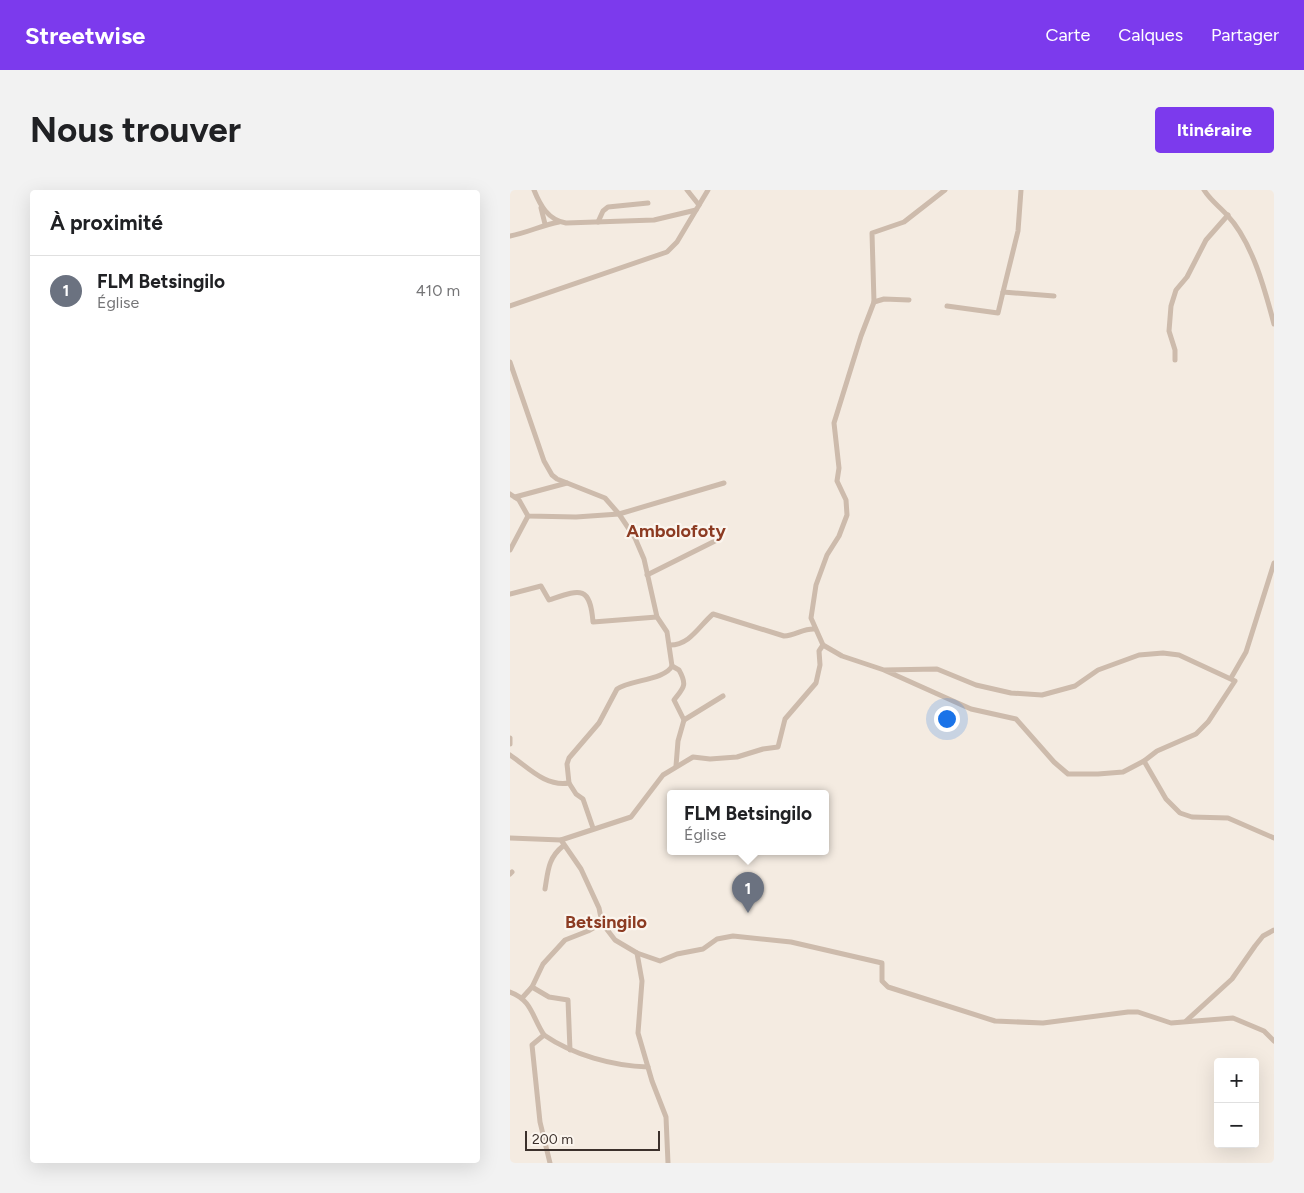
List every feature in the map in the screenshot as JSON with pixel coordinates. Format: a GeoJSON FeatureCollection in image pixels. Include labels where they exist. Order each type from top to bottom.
{"type":"FeatureCollection","features":[{"type":"Feature","properties":{"kind":"street"},"geometry":{"type":"LineString","coordinates":[[534,190],[545,224]]}},
{"type":"Feature","properties":{"kind":"street"},"geometry":{"type":"LineString","coordinates":[[687,190],[698,208]]}},
{"type":"Feature","properties":{"kind":"street"},"geometry":{"type":"LineString","coordinates":[[510,306],[667,252],[677,242],[708,190]]}},
{"type":"Feature","properties":{"kind":"street"},"geometry":{"type":"LineString","coordinates":[[884,670],[937,669],[976,684],[1011,693],[1042,695],[1075,686],[1098,670],[1139,655],[1163,653],[1178,655],[1235,681],[1208,722],[1196,734],[1157,751],[1144,761],[1123,772],[1068,774],[1054,762],[1016,719],[971,709],[884,670],[852,660],[823,645],[811,618],[816,585],[826,555],[839,536],[847,515],[846,500],[837,481],[839,468],[834,423],[861,336],[874,302],[872,232],[904,222],[945,190]]}},
{"type":"Feature","properties":{"kind":"street"},"geometry":{"type":"LineString","coordinates":[[947,306],[998,313],[1018,231],[1021,190]]}},
{"type":"Feature","properties":{"kind":"street"},"geometry":{"type":"LineString","coordinates":[[1204,190],[1214,204],[1228,215],[1241,235],[1257,269],[1274,324]]}},
{"type":"Feature","properties":{"kind":"street"},"geometry":{"type":"LineString","coordinates":[[539,203],[559,222]]}},
{"type":"Feature","properties":{"kind":"street"},"geometry":{"type":"LineString","coordinates":[[598,222],[603,211],[608,207],[648,203]]}},
{"type":"Feature","properties":{"kind":"street"},"geometry":{"type":"LineString","coordinates":[[510,236],[532,232],[545,224],[654,220],[698,208]]}},
{"type":"Feature","properties":{"kind":"street"},"geometry":{"type":"LineString","coordinates":[[1175,360],[1175,350],[1169,330],[1171,306],[1176,290],[1187,277],[1206,240],[1228,215]]}},
{"type":"Feature","properties":{"kind":"street"},"geometry":{"type":"LineString","coordinates":[[1003,292],[1054,296]]}},
{"type":"Feature","properties":{"kind":"street"},"geometry":{"type":"LineString","coordinates":[[874,302],[884,299],[909,300]]}},
{"type":"Feature","properties":{"kind":"street"},"geometry":{"type":"LineString","coordinates":[[510,362],[544,461],[552,474],[605,498],[619,514],[641,548],[657,617],[664,625],[670,646],[669,653],[672,666],[670,670],[617,689],[600,724],[570,758],[567,764],[569,783],[576,794],[583,799],[593,828]]}},
{"type":"Feature","properties":{"kind":"street"},"geometry":{"type":"LineString","coordinates":[[512,496],[567,482]]}},
{"type":"Feature","properties":{"kind":"street"},"geometry":{"type":"LineString","coordinates":[[528,516],[576,517],[619,514],[724,483]]}},
{"type":"Feature","properties":{"kind":"street"},"geometry":{"type":"LineString","coordinates":[[512,496],[519,500],[528,516]]}},
{"type":"Feature","properties":{"kind":"street"},"geometry":{"type":"LineString","coordinates":[[510,550],[528,516]]}},
{"type":"Feature","properties":{"kind":"street"},"geometry":{"type":"LineString","coordinates":[[647,575],[717,540]]}},
{"type":"Feature","properties":{"kind":"street"},"geometry":{"type":"LineString","coordinates":[[1231,678],[1246,652],[1274,563]]}},
{"type":"Feature","properties":{"kind":"street"},"geometry":{"type":"LineString","coordinates":[[510,594],[541,586],[549,600],[578,590],[587,595],[592,606],[593,622],[657,617]]}},
{"type":"Feature","properties":{"kind":"street"},"geometry":{"type":"LineString","coordinates":[[670,646],[686,642],[713,614],[784,636],[794,635],[806,628],[816,630]]}},
{"type":"Feature","properties":{"kind":"street"},"geometry":{"type":"LineString","coordinates":[[510,838],[561,840],[593,828],[614,824],[631,817],[654,784],[676,766],[693,757],[710,760],[737,757],[763,749],[778,747],[785,719],[816,684],[820,665],[819,651],[823,645]]}},
{"type":"Feature","properties":{"kind":"street"},"geometry":{"type":"LineString","coordinates":[[672,666],[676,667],[682,674],[683,691],[674,700],[684,720]]}},
{"type":"Feature","properties":{"kind":"street"},"geometry":{"type":"LineString","coordinates":[[676,766],[678,741],[684,720],[723,696]]}},
{"type":"Feature","properties":{"kind":"street"},"geometry":{"type":"LineString","coordinates":[[510,738],[510,744]]}},
{"type":"Feature","properties":{"kind":"street"},"geometry":{"type":"LineString","coordinates":[[510,755],[543,778],[557,783],[569,783]]}},
{"type":"Feature","properties":{"kind":"street"},"geometry":{"type":"LineString","coordinates":[[1144,761],[1166,799],[1180,813],[1192,818],[1228,818],[1274,838]]}},
{"type":"Feature","properties":{"kind":"street"},"geometry":{"type":"LineString","coordinates":[[561,840],[563,846],[581,868],[599,908],[602,923],[614,940],[637,953],[660,961],[677,954],[703,949],[717,940],[733,936],[791,942],[882,963],[882,981],[888,987],[995,1021],[1043,1023],[1128,1012],[1138,1012],[1171,1023],[1186,1021],[1203,1022],[1233,1018],[1264,1031],[1274,1041]]}},
{"type":"Feature","properties":{"kind":"street"},"geometry":{"type":"LineString","coordinates":[[545,889],[550,860],[557,850],[563,846]]}},
{"type":"Feature","properties":{"kind":"street"},"geometry":{"type":"LineString","coordinates":[[523,997],[532,987],[543,964],[565,940],[602,923]]}},
{"type":"Feature","properties":{"kind":"street"},"geometry":{"type":"LineString","coordinates":[[1186,1021],[1232,979],[1254,946],[1263,936],[1274,930]]}},
{"type":"Feature","properties":{"kind":"street"},"geometry":{"type":"LineString","coordinates":[[637,953],[642,981],[638,1033],[666,1118],[668,1163]]}},
{"type":"Feature","properties":{"kind":"street"},"geometry":{"type":"LineString","coordinates":[[532,987],[549,997],[568,1000],[570,1050]]}},
{"type":"Feature","properties":{"kind":"street"},"geometry":{"type":"LineString","coordinates":[[510,992],[523,997],[532,1010],[535,1022],[544,1034],[570,1050],[604,1062],[648,1067]]}},
{"type":"Feature","properties":{"kind":"street"},"geometry":{"type":"LineString","coordinates":[[544,1034],[532,1045],[540,1122],[549,1161],[555,1163]]}},
{"type":"Feature","properties":{"kind":"place","name":"FLM Betsingilo"},"geometry":{"type":"Point","coordinates":[748,913]}},
{"type":"Feature","properties":{"kind":"district","name":"Ambolofoty"},"geometry":{"type":"Point","coordinates":[676,531]}},
{"type":"Feature","properties":{"kind":"district","name":"Betsingilo"},"geometry":{"type":"Point","coordinates":[606,922]}}]}
